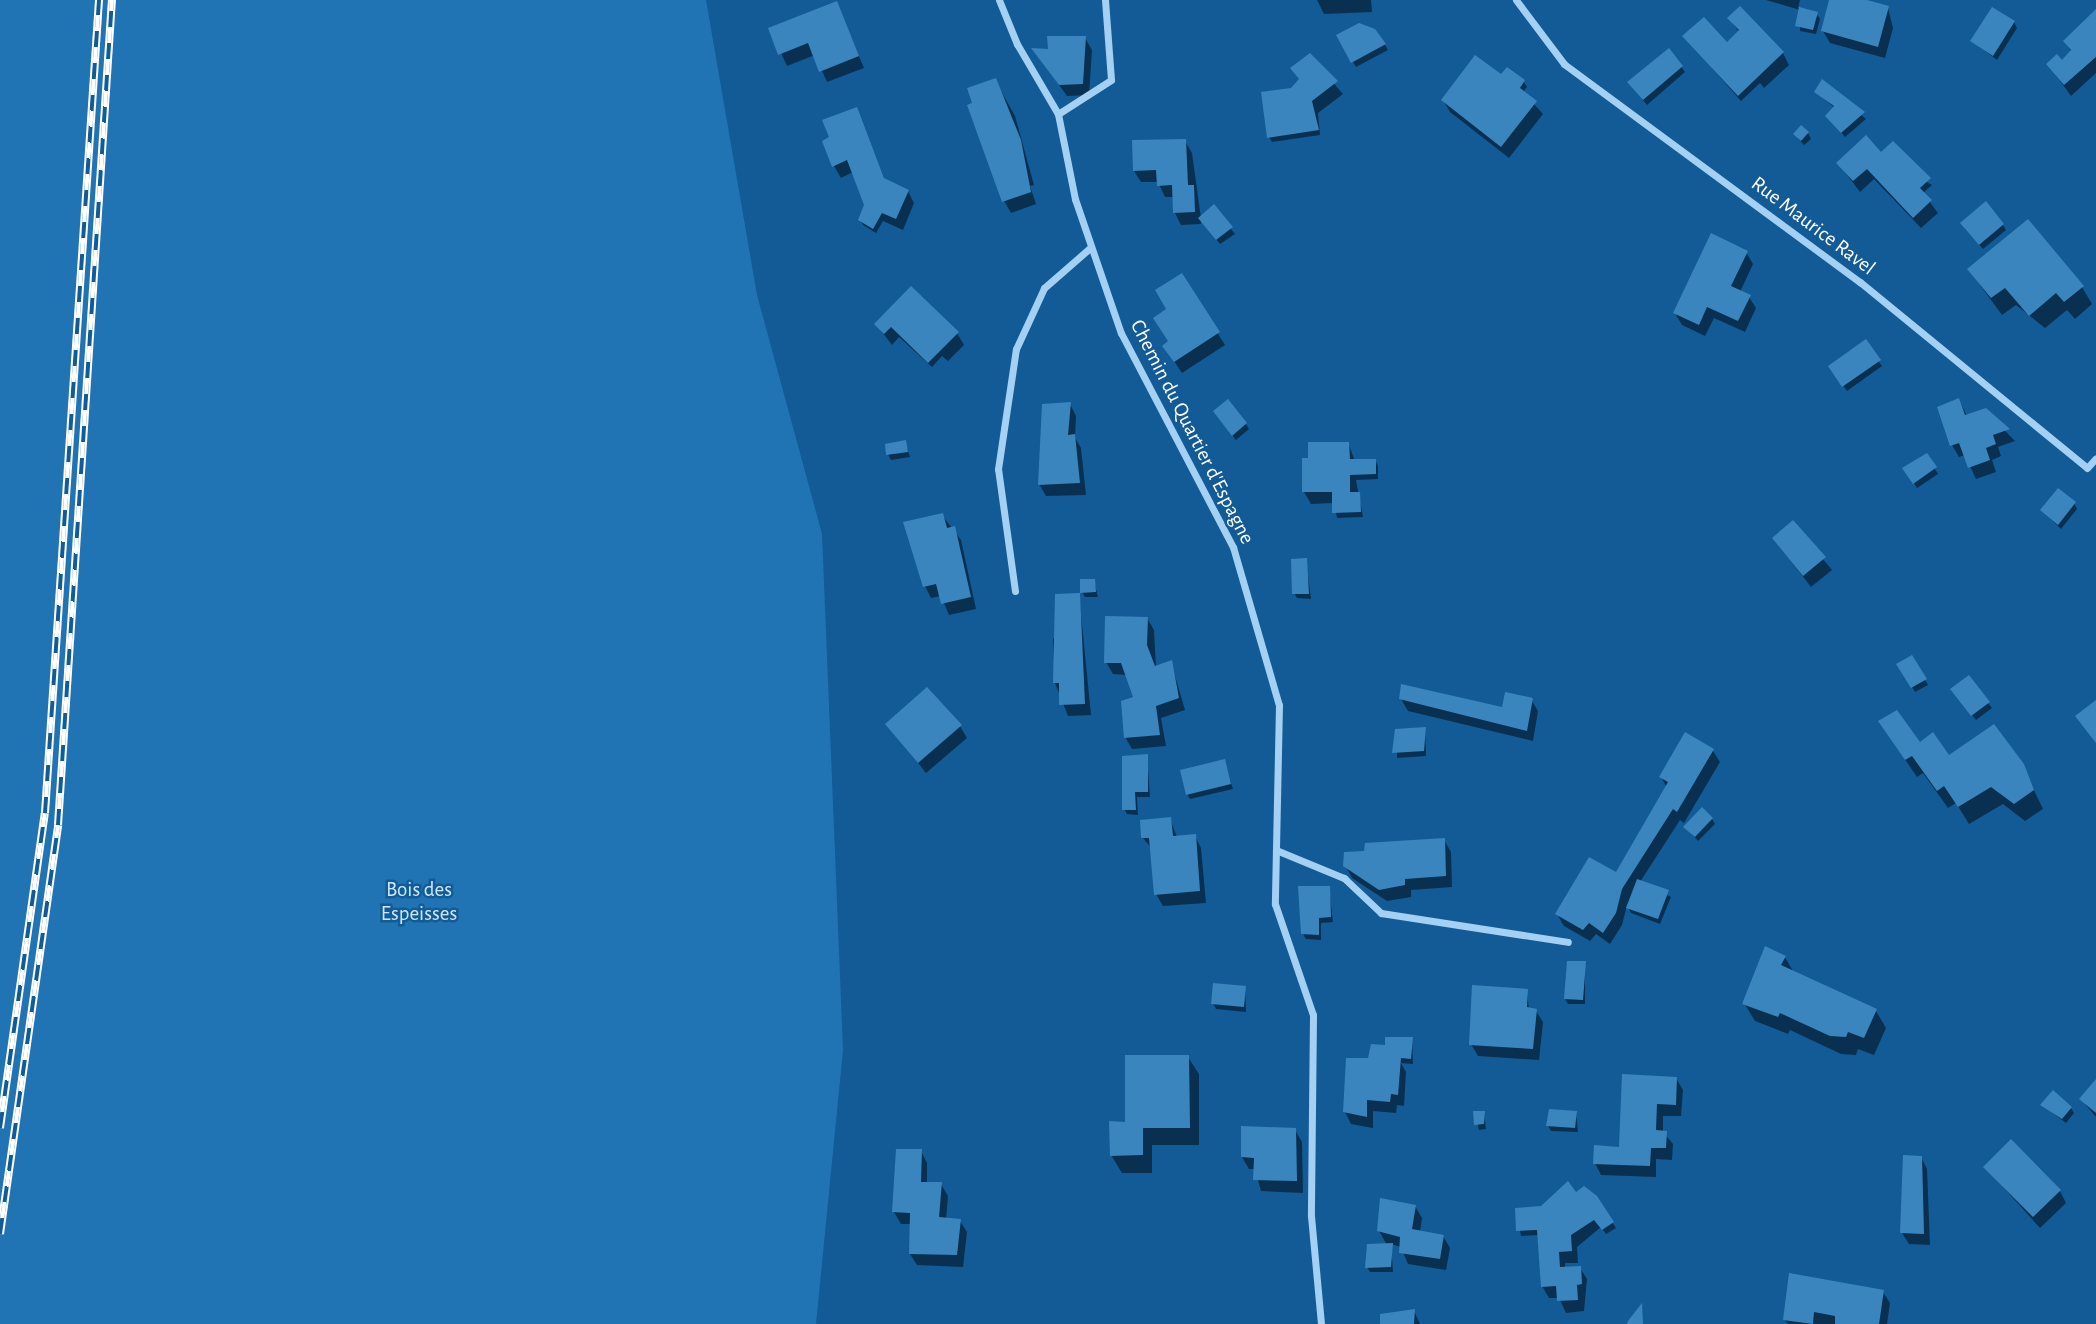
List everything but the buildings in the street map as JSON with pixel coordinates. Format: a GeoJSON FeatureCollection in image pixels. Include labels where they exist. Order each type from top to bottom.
{"type":"FeatureCollection","features":[{"type":"Feature","properties":{"kind":"street","name":"Chemin du Quartier d'Espagne"},"geometry":{"type":"LineString","coordinates":[[999,0],[1017,44],[1058,114],[1075,199],[1121,333],[1233,547],[1279,705],[1275,904],[1313,1015],[1311,1216],[1321,1324]]}},
{"type":"Feature","properties":{"kind":"street"},"geometry":{"type":"LineString","coordinates":[[1058,114],[1111,80],[1105,0]]}},
{"type":"Feature","properties":{"kind":"street","name":"Rue Maurice Ravel"},"geometry":{"type":"LineString","coordinates":[[1516,0],[1564,64],[1860,282],[2087,468],[2096,458]]}},
{"type":"Feature","properties":{"kind":"street"},"geometry":{"type":"LineString","coordinates":[[1015,591],[998,469],[1016,349],[1044,288],[1091,247]]}},
{"type":"Feature","properties":{"kind":"street"},"geometry":{"type":"LineString","coordinates":[[1276,850],[1344,878],[1381,913],[1568,942]]}},
{"type":"Feature","properties":{"kind":"green space","name":"Bois des Espeisses"},"geometry":{"type":"Polygon","coordinates":[[[0,0],[706,0],[757,295],[822,534],[843,1050],[816,1324],[0,1324],[0,0]]]}},
{"type":"Feature","properties":{"kind":"railway"},"geometry":{"type":"LineString","coordinates":[[0,1128],[45,813],[99,0]]}},
{"type":"Feature","properties":{"kind":"railway"},"geometry":{"type":"LineString","coordinates":[[0,1234],[58,825],[112,0]]}}]}
